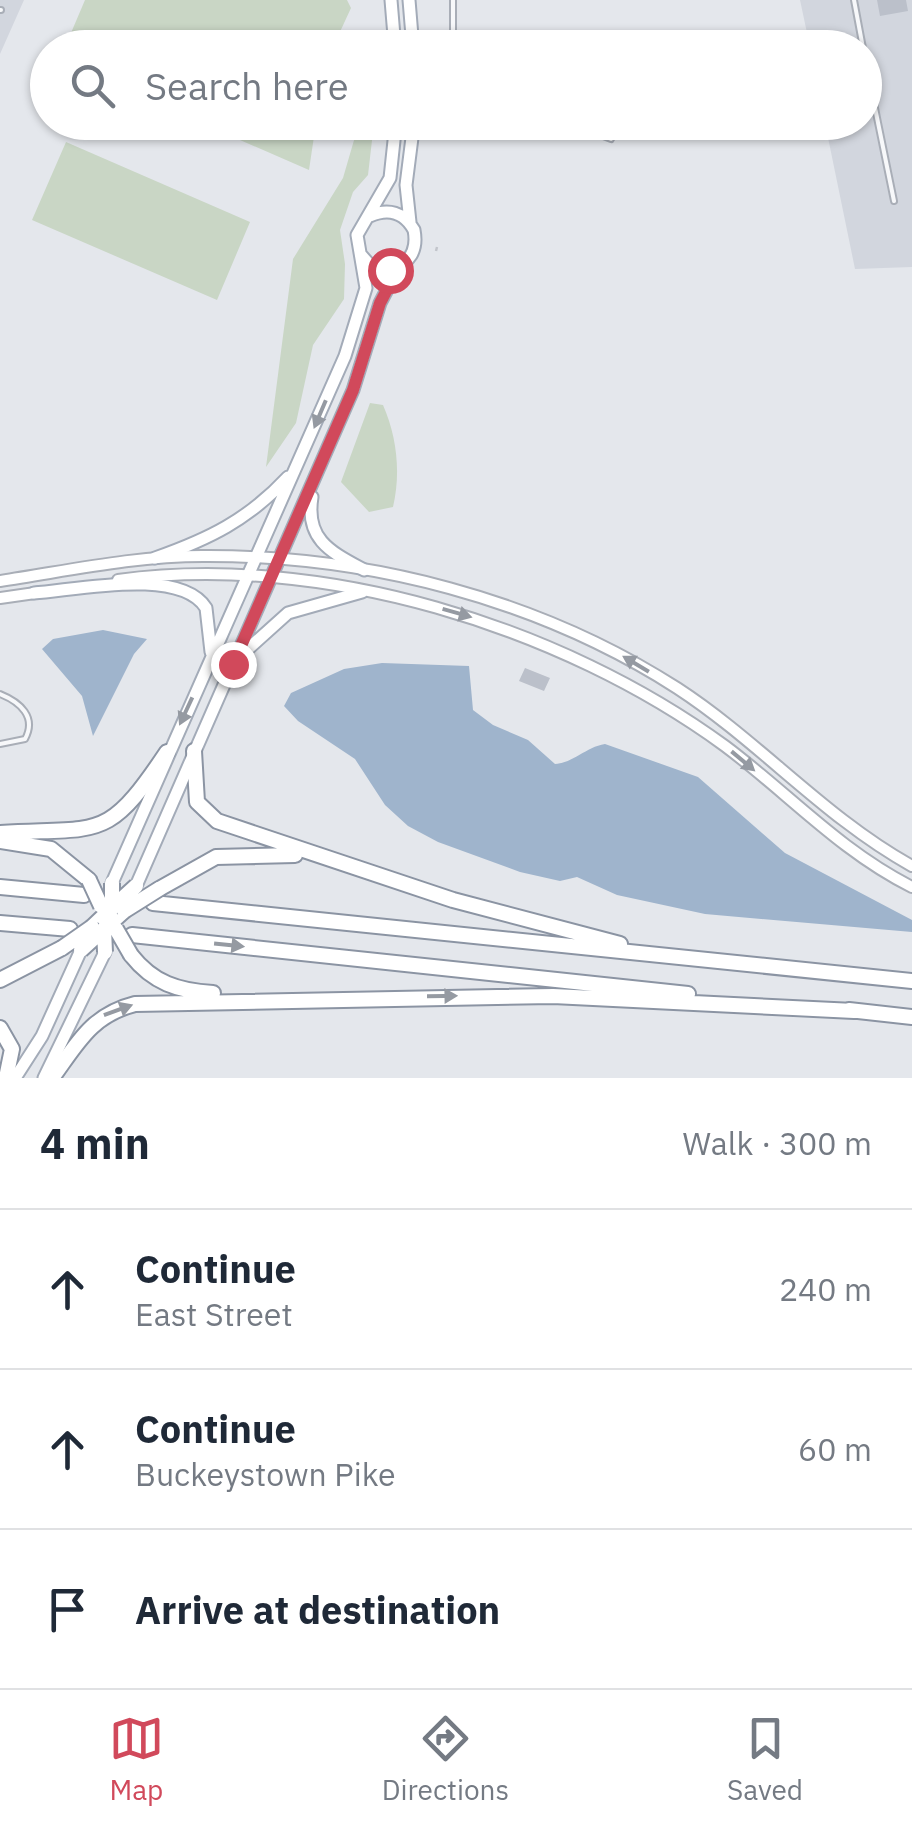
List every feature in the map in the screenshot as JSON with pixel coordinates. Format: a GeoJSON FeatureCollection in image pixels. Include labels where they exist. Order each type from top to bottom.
{"type":"FeatureCollection","features":[{"type":"Feature","properties":{"kind":"highway"},"geometry":{"type":"LineString","coordinates":[[194,751],[194,786],[205,813],[316,857],[453,900],[604,937],[634,951]]}},
{"type":"Feature","properties":{"kind":"highway"},"geometry":{"type":"LineString","coordinates":[[0,833],[74,830],[113,820],[138,794],[167,752]]}},
{"type":"Feature","properties":{"kind":"highway"},"geometry":{"type":"LineString","coordinates":[[0,841],[51,849],[65,856],[89,880],[131,956],[149,975],[173,988],[293,999]]}},
{"type":"Feature","properties":{"kind":"highway"},"geometry":{"type":"LineString","coordinates":[[0,980],[62,948],[108,918],[156,896],[216,857],[247,853],[316,857]]}},
{"type":"Feature","properties":{"kind":"highway"},"geometry":{"type":"LineString","coordinates":[[105,952],[112,882]]}},
{"type":"Feature","properties":{"kind":"highway"},"geometry":{"type":"LineString","coordinates":[[81,950],[136,886]]}},
{"type":"Feature","properties":{"kind":"highway"},"geometry":{"type":"LineString","coordinates":[[0,887],[84,896]]}},
{"type":"Feature","properties":{"kind":"highway"},"geometry":{"type":"LineString","coordinates":[[156,896],[912,981]]}},
{"type":"Feature","properties":{"kind":"highway"},"geometry":{"type":"LineString","coordinates":[[0,923],[70,929]]}},
{"type":"Feature","properties":{"kind":"highway"},"geometry":{"type":"LineString","coordinates":[[132,935],[912,1017]]}},
{"type":"Feature","properties":{"kind":"highway"},"geometry":{"type":"LineString","coordinates":[[48,1078],[91,1025],[121,1008],[293,999],[589,996],[854,1011]]}},
{"type":"Feature","properties":{"kind":"highway"},"geometry":{"type":"LineString","coordinates":[[0,1028],[12,1048],[6,1078]]}},
{"type":"Feature","properties":{"kind":"main road"},"geometry":{"type":"LineString","coordinates":[[391,0],[394,30]]}},
{"type":"Feature","properties":{"kind":"main road"},"geometry":{"type":"LineString","coordinates":[[410,0],[412,30]]}},
{"type":"Feature","properties":{"kind":"main road"},"geometry":{"type":"LineString","coordinates":[[112,882],[298,467],[359,315],[366,288],[357,235],[390,178],[394,140]]}},
{"type":"Feature","properties":{"kind":"main road"},"geometry":{"type":"LineString","coordinates":[[136,886],[353,390],[385,291],[414,250],[406,186],[412,140]]}},
{"type":"Feature","properties":{"kind":"main road"},"geometry":{"type":"LineString","coordinates":[[370,216],[389,211],[410,222]]}},
{"type":"Feature","properties":{"kind":"main road"},"geometry":{"type":"LineString","coordinates":[[361,255],[381,269],[399,267]]}},
{"type":"Feature","properties":{"kind":"main road"},"geometry":{"type":"LineString","coordinates":[[155,558],[204,541],[247,517],[298,467]]}},
{"type":"Feature","properties":{"kind":"main road"},"geometry":{"type":"LineString","coordinates":[[315,476],[308,517],[316,538],[327,550],[364,570]]}},
{"type":"Feature","properties":{"kind":"main road"},"geometry":{"type":"LineString","coordinates":[[0,581],[155,558],[255,558],[364,570],[498,602],[619,654],[714,714],[858,832],[912,866]]}},
{"type":"Feature","properties":{"kind":"main road"},"geometry":{"type":"LineString","coordinates":[[0,598],[160,574],[247,577],[362,592],[492,624],[634,686],[727,748],[839,842],[912,887]]}},
{"type":"Feature","properties":{"kind":"main road"},"geometry":{"type":"LineString","coordinates":[[34,593],[120,586],[181,587],[206,608],[212,630],[210,659]]}},
{"type":"Feature","properties":{"kind":"main road"},"geometry":{"type":"LineString","coordinates":[[233,664],[288,614],[362,592]]}},
{"type":"Feature","properties":{"kind":"main road"},"geometry":{"type":"LineString","coordinates":[[15,1078],[42,1036],[81,950]]}},
{"type":"Feature","properties":{"kind":"main road"},"geometry":{"type":"LineString","coordinates":[[48,1078],[105,952]]}},
{"type":"Feature","properties":{"kind":"lane"},"geometry":{"type":"LineString","coordinates":[[453,0],[453,30]]}},
{"type":"Feature","properties":{"kind":"lane"},"geometry":{"type":"LineString","coordinates":[[854,0],[860,30]]}},
{"type":"Feature","properties":{"kind":"lane"},"geometry":{"type":"LineString","coordinates":[[882,140],[894,202]]}},
{"type":"Feature","properties":{"kind":"lane"},"geometry":{"type":"LineString","coordinates":[[0,694],[22,706],[29,717],[25,739],[0,744]]}},
{"type":"Feature","properties":{"kind":"shaded area"},"geometry":{"type":"Polygon","coordinates":[[[0,0],[24,0],[0,54],[0,0]]]}},
{"type":"Feature","properties":{"kind":"shaded area"},"geometry":{"type":"Polygon","coordinates":[[[800,0],[912,0],[912,267],[855,269],[828,140],[882,140],[882,30],[806,30],[800,0]]]}},
{"type":"Feature","properties":{"kind":"green space"},"geometry":{"type":"Polygon","coordinates":[[[85,0],[347,0],[351,8],[341,30],[72,30],[85,0]]]}},
{"type":"Feature","properties":{"kind":"green space"},"geometry":{"type":"Polygon","coordinates":[[[240,140],[313,140],[309,170],[240,140]]]}},
{"type":"Feature","properties":{"kind":"green space"},"geometry":{"type":"Polygon","coordinates":[[[354,140],[372,140],[368,175],[353,192],[340,230],[345,264],[344,299],[313,345],[296,423],[266,467],[293,259],[343,178],[354,140]]]}},
{"type":"Feature","properties":{"kind":"green space"},"geometry":{"type":"Polygon","coordinates":[[[66,142],[250,222],[217,300],[32,220],[66,142]]]}},
{"type":"Feature","properties":{"kind":"green space"},"geometry":{"type":"Polygon","coordinates":[[[370,403],[383,405],[392,430],[397,468],[393,507],[369,512],[341,482],[370,403]]]}},
{"type":"Feature","properties":{"kind":"water"},"geometry":{"type":"Polygon","coordinates":[[[103,630],[147,639],[134,654],[93,736],[82,696],[42,649],[53,639],[103,630]]]}},
{"type":"Feature","properties":{"kind":"water"},"geometry":{"type":"Polygon","coordinates":[[[382,663],[469,666],[473,710],[493,725],[528,740],[555,764],[605,744],[698,777],[785,853],[912,920],[912,932],[705,914],[617,895],[577,877],[560,881],[520,872],[438,842],[408,826],[385,805],[355,759],[298,721],[284,706],[291,693],[344,669],[382,663]]]}},
{"type":"Feature","properties":{"kind":"building"},"geometry":{"type":"Polygon","coordinates":[[[877,0],[906,0],[908,11],[880,16],[877,0]]]}},
{"type":"Feature","properties":{"kind":"building"},"geometry":{"type":"Polygon","coordinates":[[[525,668],[550,678],[544,691],[519,681],[525,668]]]}},
{"type":"Feature","properties":{"kind":"route"},"geometry":{"type":"LineString","coordinates":[[233,664],[353,390],[380,303],[399,267],[390,270]]}}]}
